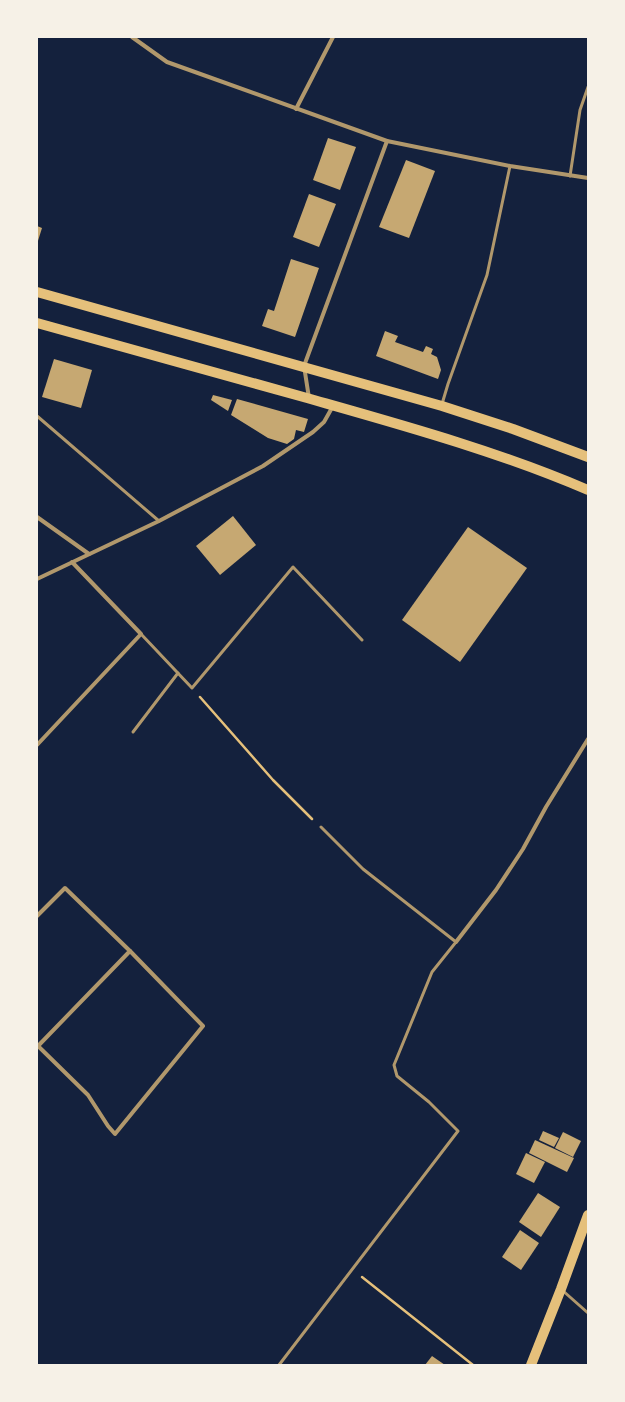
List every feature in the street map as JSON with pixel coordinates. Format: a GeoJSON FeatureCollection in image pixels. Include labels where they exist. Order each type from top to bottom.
{"type":"FeatureCollection","features":[{"type":"Feature","properties":{"kind":"main road"},"geometry":{"type":"LineString","coordinates":[[37,292],[442,406],[513,429],[588,457]]}},
{"type":"Feature","properties":{"kind":"main road"},"geometry":{"type":"LineString","coordinates":[[37,323],[434,434],[502,456],[559,477],[588,490]]}},
{"type":"Feature","properties":{"kind":"main road"},"geometry":{"type":"LineString","coordinates":[[531,1365],[561,1289],[588,1214]]}},
{"type":"Feature","properties":{"kind":"street"},"geometry":{"type":"LineString","coordinates":[[132,37],[167,62],[387,141],[510,166],[588,178]]}},
{"type":"Feature","properties":{"kind":"street"},"geometry":{"type":"LineString","coordinates":[[296,108],[333,37]]}},
{"type":"Feature","properties":{"kind":"street"},"geometry":{"type":"LineString","coordinates":[[309,399],[304,366],[387,141]]}},
{"type":"Feature","properties":{"kind":"street"},"geometry":{"type":"LineString","coordinates":[[37,579],[159,521],[263,466],[313,432],[324,422],[333,405]]}},
{"type":"Feature","properties":{"kind":"street"},"geometry":{"type":"LineString","coordinates":[[37,517],[89,554]]}},
{"type":"Feature","properties":{"kind":"street"},"geometry":{"type":"LineString","coordinates":[[37,744],[141,634],[72,562]]}},
{"type":"Feature","properties":{"kind":"street"},"geometry":{"type":"LineString","coordinates":[[456,942],[496,890],[523,848],[546,807],[588,739]]}},
{"type":"Feature","properties":{"kind":"street"},"geometry":{"type":"LineString","coordinates":[[37,916],[65,888],[130,951],[203,1026],[115,1134],[108,1126],[88,1095],[37,1046],[130,951]]}},
{"type":"Feature","properties":{"kind":"lane"},"geometry":{"type":"LineString","coordinates":[[570,176],[580,110],[588,87]]}},
{"type":"Feature","properties":{"kind":"lane"},"geometry":{"type":"LineString","coordinates":[[442,406],[448,384],[487,275],[510,166]]}},
{"type":"Feature","properties":{"kind":"lane"},"geometry":{"type":"LineString","coordinates":[[37,416],[159,521]]}},
{"type":"Feature","properties":{"kind":"lane"},"geometry":{"type":"LineString","coordinates":[[141,634],[192,688],[293,567],[362,640]]}},
{"type":"Feature","properties":{"kind":"lane"},"geometry":{"type":"LineString","coordinates":[[133,732],[178,673]]}},
{"type":"Feature","properties":{"kind":"lane"},"geometry":{"type":"LineString","coordinates":[[279,1365],[458,1131],[429,1102],[397,1076],[394,1065],[432,972],[456,942],[363,870],[321,827]]}},
{"type":"Feature","properties":{"kind":"lane"},"geometry":{"type":"LineString","coordinates":[[561,1289],[588,1313]]}},
{"type":"Feature","properties":{"kind":"path"},"geometry":{"type":"LineString","coordinates":[[192,688],[273,780],[321,827]]}},
{"type":"Feature","properties":{"kind":"path"},"geometry":{"type":"LineString","coordinates":[[353,1269],[473,1365]]}},
{"type":"Feature","properties":{"kind":"building"},"geometry":{"type":"Polygon","coordinates":[[[328,138],[356,147],[340,190],[313,180],[328,138]]]}},
{"type":"Feature","properties":{"kind":"building"},"geometry":{"type":"Polygon","coordinates":[[[406,160],[435,171],[409,238],[379,227],[406,160]]]}},
{"type":"Feature","properties":{"kind":"building"},"geometry":{"type":"Polygon","coordinates":[[[309,194],[336,204],[319,247],[293,237],[309,194]]]}},
{"type":"Feature","properties":{"kind":"building"},"geometry":{"type":"Polygon","coordinates":[[[37,226],[42,228],[37,244],[37,226]]]}},
{"type":"Feature","properties":{"kind":"building"},"geometry":{"type":"Polygon","coordinates":[[[291,259],[319,268],[295,337],[262,326],[268,309],[274,311],[291,259]]]}},
{"type":"Feature","properties":{"kind":"building"},"geometry":{"type":"Polygon","coordinates":[[[385,331],[398,336],[395,342],[423,352],[426,346],[433,349],[431,354],[437,357],[441,370],[438,379],[376,356],[385,331]]]}},
{"type":"Feature","properties":{"kind":"building"},"geometry":{"type":"Polygon","coordinates":[[[54,359],[92,370],[81,408],[42,397],[54,359]]]}},
{"type":"Feature","properties":{"kind":"building"},"geometry":{"type":"Polygon","coordinates":[[[213,395],[232,400],[228,411],[211,400],[213,395]]]}},
{"type":"Feature","properties":{"kind":"building"},"geometry":{"type":"Polygon","coordinates":[[[237,399],[308,419],[304,432],[296,430],[294,439],[287,444],[268,438],[231,415],[237,399]]]}},
{"type":"Feature","properties":{"kind":"building"},"geometry":{"type":"Polygon","coordinates":[[[233,516],[256,545],[220,575],[196,546],[233,516]]]}},
{"type":"Feature","properties":{"kind":"building"},"geometry":{"type":"Polygon","coordinates":[[[468,527],[527,568],[460,662],[402,620],[468,527]]]}},
{"type":"Feature","properties":{"kind":"building"},"geometry":{"type":"Polygon","coordinates":[[[543,1131],[559,1138],[554,1147],[539,1140],[543,1131]]]}},
{"type":"Feature","properties":{"kind":"building"},"geometry":{"type":"Polygon","coordinates":[[[563,1132],[581,1141],[573,1157],[555,1148],[563,1132]]]}},
{"type":"Feature","properties":{"kind":"building"},"geometry":{"type":"Polygon","coordinates":[[[535,1140],[574,1158],[567,1172],[529,1153],[535,1140]]]}},
{"type":"Feature","properties":{"kind":"building"},"geometry":{"type":"Polygon","coordinates":[[[526,1153],[545,1162],[534,1183],[516,1174],[526,1153]]]}},
{"type":"Feature","properties":{"kind":"building"},"geometry":{"type":"Polygon","coordinates":[[[538,1193],[560,1207],[541,1237],[519,1222],[538,1193]]]}},
{"type":"Feature","properties":{"kind":"building"},"geometry":{"type":"Polygon","coordinates":[[[520,1230],[539,1243],[521,1270],[502,1257],[520,1230]]]}},
{"type":"Feature","properties":{"kind":"building"},"geometry":{"type":"Polygon","coordinates":[[[432,1356],[445,1365],[425,1365],[432,1356]]]}}]}
